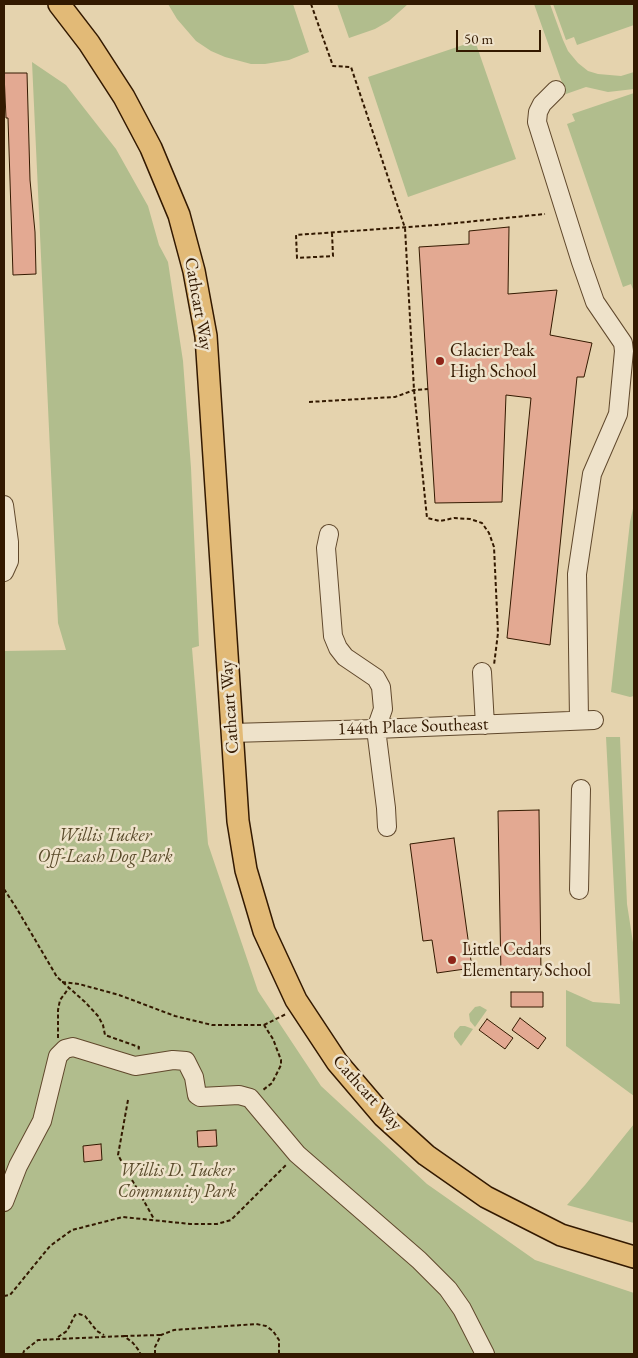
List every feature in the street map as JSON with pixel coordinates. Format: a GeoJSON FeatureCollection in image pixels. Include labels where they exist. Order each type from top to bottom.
{"type":"FeatureCollection","features":[{"type":"Feature","properties":{"kind":"main road","name":"Cathcart Way"},"geometry":{"type":"LineString","coordinates":[[59,4],[89,43],[124,96],[151,148],[179,215],[194,271],[206,336],[238,821],[246,870],[264,931],[300,1006],[336,1062],[383,1116],[426,1155],[486,1197],[561,1234],[634,1257]]}},
{"type":"Feature","properties":{"kind":"street","name":"144th Place Southeast"},"geometry":{"type":"LineString","coordinates":[[231,733],[587,720],[577,574],[592,474],[618,414],[624,351],[623,343],[595,302],[537,122],[538,112],[542,104],[556,90]]}},
{"type":"Feature","properties":{"kind":"street"},"geometry":{"type":"LineString","coordinates":[[4,506],[9,542],[9,561],[4,572]]}},
{"type":"Feature","properties":{"kind":"street"},"geometry":{"type":"LineString","coordinates":[[329,534],[326,548],[333,636],[338,648],[345,657],[376,678],[381,688],[383,709],[376,729],[387,827]]}},
{"type":"Feature","properties":{"kind":"street"},"geometry":{"type":"LineString","coordinates":[[485,725],[488,670]]}},
{"type":"Feature","properties":{"kind":"street"},"geometry":{"type":"LineString","coordinates":[[579,890],[581,789]]}},
{"type":"Feature","properties":{"kind":"street"},"geometry":{"type":"LineString","coordinates":[[4,1202],[18,1166],[42,1121],[58,1056],[64,1049],[73,1047],[135,1066],[173,1060],[186,1061],[194,1077],[197,1095],[200,1097],[239,1095],[250,1098],[297,1154],[419,1260],[448,1289],[462,1309],[485,1354]]}},
{"type":"Feature","properties":{"kind":"path"},"geometry":{"type":"LineString","coordinates":[[311,4],[333,66],[351,67],[405,228],[414,390],[427,518],[440,521],[454,518],[470,519],[482,523],[489,533],[494,547],[498,632],[488,670]]}},
{"type":"Feature","properties":{"kind":"path"},"geometry":{"type":"LineString","coordinates":[[332,233],[333,256],[297,258],[296,235],[405,228],[546,214]]}},
{"type":"Feature","properties":{"kind":"path"},"geometry":{"type":"LineString","coordinates":[[309,402],[395,397],[414,390],[428,389]]}},
{"type":"Feature","properties":{"kind":"path"},"geometry":{"type":"LineString","coordinates":[[4,889],[57,977],[98,1016],[105,1035],[139,1046],[135,1066]]}},
{"type":"Feature","properties":{"kind":"path"},"geometry":{"type":"LineString","coordinates":[[62,982],[78,984],[119,995],[175,1016],[212,1025],[264,1025],[300,1006]]}},
{"type":"Feature","properties":{"kind":"path"},"geometry":{"type":"LineString","coordinates":[[64,1049],[58,1038],[58,1010],[60,1000],[69,988]]}},
{"type":"Feature","properties":{"kind":"path"},"geometry":{"type":"LineString","coordinates":[[250,1098],[272,1083],[281,1065],[273,1039],[264,1025]]}},
{"type":"Feature","properties":{"kind":"path"},"geometry":{"type":"LineString","coordinates":[[128,1100],[118,1155],[154,1219]]}},
{"type":"Feature","properties":{"kind":"path"},"geometry":{"type":"LineString","coordinates":[[4,1296],[10,1294],[50,1246],[72,1230],[123,1217],[190,1224],[217,1224],[231,1220],[297,1154]]}},
{"type":"Feature","properties":{"kind":"path"},"geometry":{"type":"LineString","coordinates":[[138,1189],[155,1188]]}},
{"type":"Feature","properties":{"kind":"path"},"geometry":{"type":"LineString","coordinates":[[56,1338],[67,1331],[75,1315],[79,1314],[85,1316],[97,1331],[107,1336]]}},
{"type":"Feature","properties":{"kind":"path"},"geometry":{"type":"LineString","coordinates":[[23,1354],[24,1350],[38,1340],[161,1335],[174,1330],[256,1324],[266,1326],[274,1331],[279,1340],[279,1354]]}},
{"type":"Feature","properties":{"kind":"path"},"geometry":{"type":"LineString","coordinates":[[155,1354],[155,1347],[161,1335]]}},
{"type":"Feature","properties":{"kind":"path"},"geometry":{"type":"LineString","coordinates":[[124,1336],[133,1343],[140,1354]]}},
{"type":"Feature","properties":{"kind":"green space"},"geometry":{"type":"Polygon","coordinates":[[[168,4],[293,4],[309,52],[289,60],[265,64],[251,64],[225,57],[211,51],[196,41],[177,19],[168,4]]]}},
{"type":"Feature","properties":{"kind":"green space"},"geometry":{"type":"Polygon","coordinates":[[[337,4],[408,4],[389,21],[375,29],[349,38],[337,4]]]}},
{"type":"Feature","properties":{"kind":"green space"},"geometry":{"type":"Polygon","coordinates":[[[534,4],[550,4],[568,51],[578,63],[588,71],[598,74],[621,76],[634,72],[634,89],[608,92],[586,87],[566,94],[534,4]]]}},
{"type":"Feature","properties":{"kind":"green space"},"geometry":{"type":"Polygon","coordinates":[[[553,4],[634,4],[634,25],[577,45],[574,37],[566,40],[553,4]]]}},
{"type":"Feature","properties":{"kind":"green space"},"geometry":{"type":"Polygon","coordinates":[[[475,41],[516,159],[408,197],[368,77],[475,41]]]}},
{"type":"Feature","properties":{"kind":"green space","name":"Willis D. Tucker Community Park"},"geometry":{"type":"Polygon","coordinates":[[[32,62],[66,85],[116,149],[148,206],[159,245],[168,262],[183,361],[191,468],[199,646],[192,648],[208,844],[258,991],[321,1086],[427,1184],[535,1260],[634,1293],[634,1354],[4,1354],[4,651],[66,650],[58,623],[32,62]]]}},
{"type":"Feature","properties":{"kind":"green space"},"geometry":{"type":"Polygon","coordinates":[[[634,93],[634,292],[631,284],[623,287],[567,124],[575,121],[572,114],[634,93]]]}},
{"type":"Feature","properties":{"kind":"green space"},"geometry":{"type":"Polygon","coordinates":[[[634,504],[634,696],[630,697],[611,692],[630,522],[634,504]]]}},
{"type":"Feature","properties":{"kind":"green space"},"geometry":{"type":"Polygon","coordinates":[[[606,737],[620,737],[627,904],[634,949],[634,1096],[566,1046],[566,990],[593,1002],[620,1004],[606,737]]]}},
{"type":"Feature","properties":{"kind":"green space"},"geometry":{"type":"Polygon","coordinates":[[[480,1006],[487,1010],[475,1027],[470,1021],[469,1014],[475,1007],[480,1006]]]}},
{"type":"Feature","properties":{"kind":"green space"},"geometry":{"type":"Polygon","coordinates":[[[460,1026],[473,1029],[461,1046],[454,1037],[454,1033],[460,1026]]]}},
{"type":"Feature","properties":{"kind":"green space"},"geometry":{"type":"Polygon","coordinates":[[[634,1124],[634,1223],[567,1205],[585,1185],[634,1124]]]}},
{"type":"Feature","properties":{"kind":"building"},"geometry":{"type":"Polygon","coordinates":[[[4,73],[27,73],[30,180],[35,232],[36,274],[13,275],[8,118],[6,118],[4,73]]]}},
{"type":"Feature","properties":{"kind":"building"},"geometry":{"type":"Polygon","coordinates":[[[509,227],[508,294],[557,290],[550,335],[592,343],[584,377],[577,377],[550,645],[507,638],[531,398],[506,395],[502,502],[435,503],[419,247],[469,244],[469,231],[509,227]]]}},
{"type":"Feature","properties":{"kind":"building"},"geometry":{"type":"Polygon","coordinates":[[[539,810],[541,975],[501,976],[498,811],[539,810]]]}},
{"type":"Feature","properties":{"kind":"building"},"geometry":{"type":"Polygon","coordinates":[[[454,838],[472,968],[437,973],[432,940],[423,941],[410,844],[454,838]]]}},
{"type":"Feature","properties":{"kind":"building"},"geometry":{"type":"Polygon","coordinates":[[[511,992],[543,992],[543,1007],[511,1007],[511,992]]]}},
{"type":"Feature","properties":{"kind":"building"},"geometry":{"type":"Polygon","coordinates":[[[520,1018],[546,1038],[538,1049],[512,1030],[520,1018]]]}},
{"type":"Feature","properties":{"kind":"building"},"geometry":{"type":"Polygon","coordinates":[[[487,1019],[513,1038],[505,1049],[479,1030],[487,1019]]]}},
{"type":"Feature","properties":{"kind":"building"},"geometry":{"type":"Polygon","coordinates":[[[216,1130],[217,1146],[198,1147],[197,1131],[216,1130]]]}},
{"type":"Feature","properties":{"kind":"building"},"geometry":{"type":"Polygon","coordinates":[[[101,1144],[102,1160],[84,1162],[83,1146],[101,1144]]]}},
{"type":"Feature","properties":{"kind":"place","name":"Glacier Peak High School"},"geometry":{"type":"Point","coordinates":[440,361]}},
{"type":"Feature","properties":{"kind":"place","name":"Little Cedars Elementary School"},"geometry":{"type":"Point","coordinates":[452,960]}},
{"type":"Feature","properties":{"kind":"park label","name":"Willis Tucker Off-Leash Dog Park"},"geometry":{"type":"Point","coordinates":[105,846]}}]}
